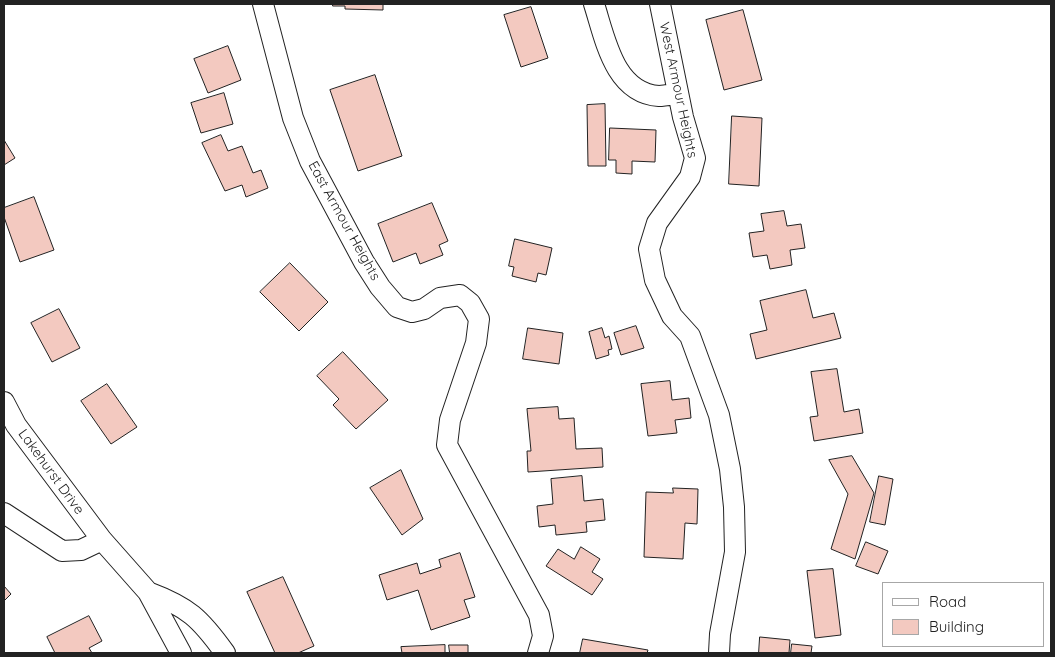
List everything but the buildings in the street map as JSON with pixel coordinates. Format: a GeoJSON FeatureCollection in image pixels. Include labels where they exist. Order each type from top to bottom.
{"type":"FeatureCollection","features":[{"type":"Feature","properties":{"kind":"street","name":"East Armour Heights"},"geometry":{"type":"LineString","coordinates":[[263,4],[293,118],[310,161],[364,262],[380,287],[397,307],[412,312],[424,309],[440,298],[460,294],[470,304],[479,319],[476,343],[450,420],[447,445],[539,616],[543,636],[538,653]]}},
{"type":"Feature","properties":{"kind":"street"},"geometry":{"type":"LineString","coordinates":[[594,4],[608,46],[622,78],[644,92],[659,96],[678,93]]}},
{"type":"Feature","properties":{"kind":"street","name":"West Armour Heights"},"geometry":{"type":"LineString","coordinates":[[660,4],[678,93],[695,158],[690,177],[657,224],[649,250],[654,280],[672,316],[690,336],[719,415],[734,507],[734,552],[720,634],[719,653]]}},
{"type":"Feature","properties":{"kind":"street","name":"Lakehurst Drive"},"geometry":{"type":"LineString","coordinates":[[4,402],[16,425],[102,540],[148,592],[181,653]]}},
{"type":"Feature","properties":{"kind":"street"},"geometry":{"type":"LineString","coordinates":[[4,513],[62,551],[81,550],[102,540]]}},
{"type":"Feature","properties":{"kind":"street"},"geometry":{"type":"LineString","coordinates":[[148,592],[171,600],[192,612],[209,630],[224,653]]}}]}
